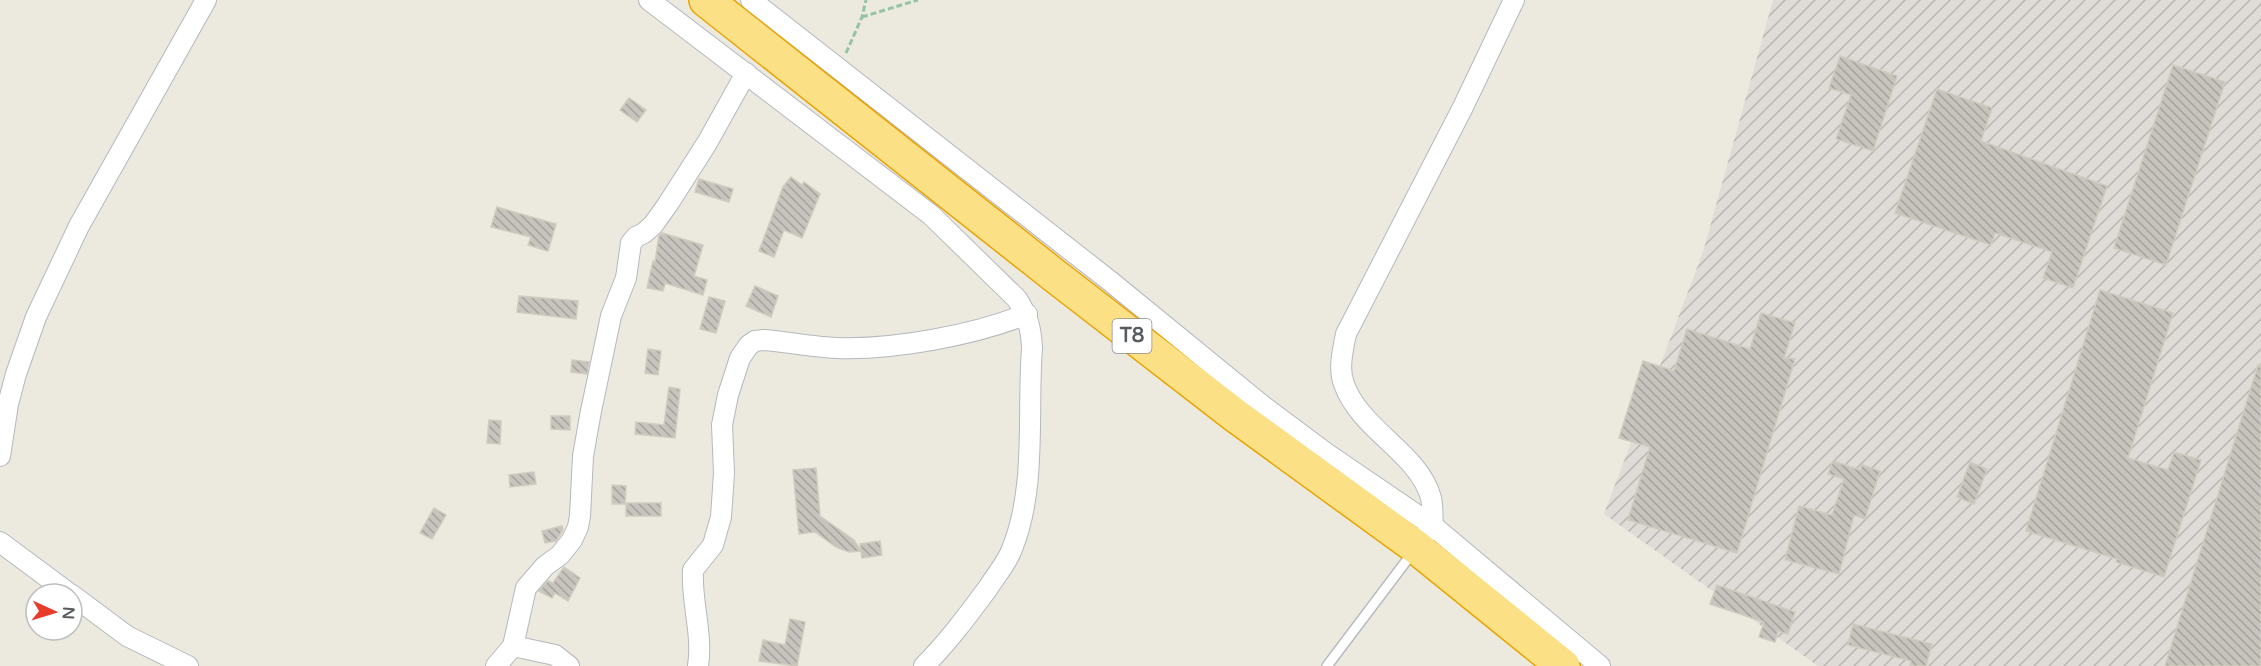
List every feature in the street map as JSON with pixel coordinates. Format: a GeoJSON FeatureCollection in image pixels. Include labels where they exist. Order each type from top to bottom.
{"type":"FeatureCollection","features":[{"type":"Feature","properties":{"kind":"highway","name":"T8"},"geometry":{"type":"LineString","coordinates":[[706,0],[1236,416],[1425,537],[1563,666]]}},
{"type":"Feature","properties":{"kind":"street"},"geometry":{"type":"LineString","coordinates":[[649,0],[931,216],[1017,299],[1027,314],[1032,348],[1027,476],[1019,530],[1012,551],[1001,569],[966,618],[924,666]]}},
{"type":"Feature","properties":{"kind":"street"},"geometry":{"type":"LineString","coordinates":[[751,0],[1110,281],[1263,406],[1326,453],[1425,537],[1600,666]]}},
{"type":"Feature","properties":{"kind":"street"},"geometry":{"type":"LineString","coordinates":[[1425,537],[1431,498],[1416,469],[1375,429],[1350,396],[1343,383],[1341,357],[1346,334],[1514,0]]}},
{"type":"Feature","properties":{"kind":"street"},"geometry":{"type":"LineString","coordinates":[[0,456],[13,384],[36,317],[79,226],[199,3]]}},
{"type":"Feature","properties":{"kind":"street"},"geometry":{"type":"LineString","coordinates":[[496,666],[513,646],[526,588],[545,566],[560,555],[578,528],[583,456],[591,411],[611,316],[626,278],[631,243],[653,225],[668,204],[707,143],[746,73]]}},
{"type":"Feature","properties":{"kind":"street"},"geometry":{"type":"LineString","coordinates":[[698,666],[700,642],[693,593],[693,570],[713,545],[721,517],[724,473],[722,425],[728,395],[740,358],[749,345],[755,341],[764,340],[837,348],[878,346],[970,331],[1027,314]]}},
{"type":"Feature","properties":{"kind":"street"},"geometry":{"type":"LineString","coordinates":[[0,542],[54,582]]}},
{"type":"Feature","properties":{"kind":"street"},"geometry":{"type":"LineString","coordinates":[[84,605],[127,636],[188,666]]}},
{"type":"Feature","properties":{"kind":"street"},"geometry":{"type":"LineString","coordinates":[[513,646],[555,655],[569,666]]}},
{"type":"Feature","properties":{"kind":"lane"},"geometry":{"type":"LineString","coordinates":[[1327,666],[1425,537]]}},
{"type":"Feature","properties":{"kind":"path"},"geometry":{"type":"LineString","coordinates":[[839,68],[862,17],[866,0]]}},
{"type":"Feature","properties":{"kind":"path"},"geometry":{"type":"LineString","coordinates":[[862,17],[918,0]]}},
{"type":"Feature","properties":{"kind":"shaded area"},"geometry":{"type":"Polygon","coordinates":[[[1773,0],[2261,0],[2261,666],[1818,666],[1604,514],[1703,252],[1773,0]]]}},
{"type":"Feature","properties":{"kind":"building"},"geometry":{"type":"Polygon","coordinates":[[[1840,56],[1897,76],[1873,151],[1836,139],[1851,95],[1829,88],[1840,56]]]}},
{"type":"Feature","properties":{"kind":"building"},"geometry":{"type":"Polygon","coordinates":[[[2173,65],[2225,82],[2166,265],[2114,248],[2173,65]]]}},
{"type":"Feature","properties":{"kind":"building"},"geometry":{"type":"Polygon","coordinates":[[[1937,89],[1992,108],[1981,141],[2107,186],[2073,288],[2043,278],[2052,252],[1995,233],[1991,245],[1895,213],[1937,89]]]}},
{"type":"Feature","properties":{"kind":"building"},"geometry":{"type":"Polygon","coordinates":[[[629,98],[646,110],[637,122],[620,110],[629,98]]]}},
{"type":"Feature","properties":{"kind":"building"},"geometry":{"type":"Polygon","coordinates":[[[791,177],[802,185],[804,182],[820,194],[802,238],[784,230],[774,257],[759,251],[783,187],[791,177]]]}},
{"type":"Feature","properties":{"kind":"building"},"geometry":{"type":"Polygon","coordinates":[[[699,179],[733,189],[729,202],[695,192],[699,179]]]}},
{"type":"Feature","properties":{"kind":"building"},"geometry":{"type":"Polygon","coordinates":[[[497,207],[556,224],[548,251],[528,245],[531,237],[491,227],[497,207]]]}},
{"type":"Feature","properties":{"kind":"building"},"geometry":{"type":"Polygon","coordinates":[[[662,233],[703,245],[694,276],[707,280],[703,295],[665,283],[663,291],[647,288],[653,261],[655,262],[659,236],[662,233]]]}},
{"type":"Feature","properties":{"kind":"building"},"geometry":{"type":"Polygon","coordinates":[[[755,286],[778,296],[771,317],[746,306],[755,286]]]}},
{"type":"Feature","properties":{"kind":"building"},"geometry":{"type":"Polygon","coordinates":[[[2100,290],[2173,313],[2128,458],[2168,470],[2174,452],[2201,460],[2164,577],[2116,562],[2117,559],[2026,531],[2100,290]]]}},
{"type":"Feature","properties":{"kind":"building"},"geometry":{"type":"Polygon","coordinates":[[[519,296],[578,301],[576,319],[517,312],[519,296]]]}},
{"type":"Feature","properties":{"kind":"building"},"geometry":{"type":"Polygon","coordinates":[[[709,297],[725,301],[716,333],[700,329],[709,297]]]}},
{"type":"Feature","properties":{"kind":"building"},"geometry":{"type":"Polygon","coordinates":[[[1761,313],[1795,323],[1784,358],[1795,359],[1737,553],[1628,520],[1650,447],[1619,438],[1643,361],[1674,371],[1687,329],[1750,349],[1761,313]]]}},
{"type":"Feature","properties":{"kind":"building"},"geometry":{"type":"Polygon","coordinates":[[[648,349],[661,351],[658,375],[645,373],[648,349]]]}},
{"type":"Feature","properties":{"kind":"building"},"geometry":{"type":"Polygon","coordinates":[[[572,360],[589,362],[587,374],[571,372],[572,360]]]}},
{"type":"Feature","properties":{"kind":"building"},"geometry":{"type":"Polygon","coordinates":[[[2258,365],[2261,365],[2261,666],[2165,666],[2258,365]]]}},
{"type":"Feature","properties":{"kind":"building"},"geometry":{"type":"Polygon","coordinates":[[[669,387],[680,389],[675,438],[635,434],[636,422],[664,425],[669,387]]]}},
{"type":"Feature","properties":{"kind":"building"},"geometry":{"type":"Polygon","coordinates":[[[551,416],[570,416],[570,430],[551,429],[551,416]]]}},
{"type":"Feature","properties":{"kind":"building"},"geometry":{"type":"Polygon","coordinates":[[[489,420],[501,421],[500,444],[487,443],[489,420]]]}},
{"type":"Feature","properties":{"kind":"building"},"geometry":{"type":"Polygon","coordinates":[[[1833,461],[1860,470],[1862,465],[1880,471],[1865,519],[1854,515],[1839,574],[1785,560],[1799,506],[1832,515],[1844,479],[1828,474],[1833,461]]]}},
{"type":"Feature","properties":{"kind":"building"},"geometry":{"type":"Polygon","coordinates":[[[1970,462],[1987,469],[1974,504],[1957,497],[1970,462]]]}},
{"type":"Feature","properties":{"kind":"building"},"geometry":{"type":"Polygon","coordinates":[[[816,468],[820,516],[854,540],[861,551],[849,552],[836,547],[815,532],[799,534],[793,470],[816,468]]]}},
{"type":"Feature","properties":{"kind":"building"},"geometry":{"type":"Polygon","coordinates":[[[534,472],[536,484],[510,487],[509,475],[534,472]]]}},
{"type":"Feature","properties":{"kind":"building"},"geometry":{"type":"Polygon","coordinates":[[[612,485],[626,486],[625,504],[612,504],[612,485]]]}},
{"type":"Feature","properties":{"kind":"building"},"geometry":{"type":"Polygon","coordinates":[[[626,503],[661,503],[661,516],[626,516],[626,503]]]}},
{"type":"Feature","properties":{"kind":"building"},"geometry":{"type":"Polygon","coordinates":[[[434,508],[446,515],[432,539],[420,533],[434,508]]]}},
{"type":"Feature","properties":{"kind":"building"},"geometry":{"type":"Polygon","coordinates":[[[562,526],[563,530],[556,541],[545,543],[542,531],[562,526]]]}},
{"type":"Feature","properties":{"kind":"building"},"geometry":{"type":"Polygon","coordinates":[[[880,541],[882,555],[862,558],[860,544],[880,541]]]}},
{"type":"Feature","properties":{"kind":"building"},"geometry":{"type":"Polygon","coordinates":[[[564,567],[580,578],[568,601],[555,593],[552,598],[539,591],[548,581],[553,583],[564,567]]]}},
{"type":"Feature","properties":{"kind":"building"},"geometry":{"type":"Polygon","coordinates":[[[1717,585],[1795,612],[1788,634],[1778,631],[1775,642],[1759,637],[1764,622],[1710,604],[1717,585]]]}},
{"type":"Feature","properties":{"kind":"building"},"geometry":{"type":"Polygon","coordinates":[[[790,619],[805,622],[797,666],[759,661],[763,640],[785,645],[790,619]]]}},
{"type":"Feature","properties":{"kind":"building"},"geometry":{"type":"Polygon","coordinates":[[[1853,624],[1932,644],[1926,666],[1910,666],[1911,661],[1848,645],[1853,624]]]}}]}
